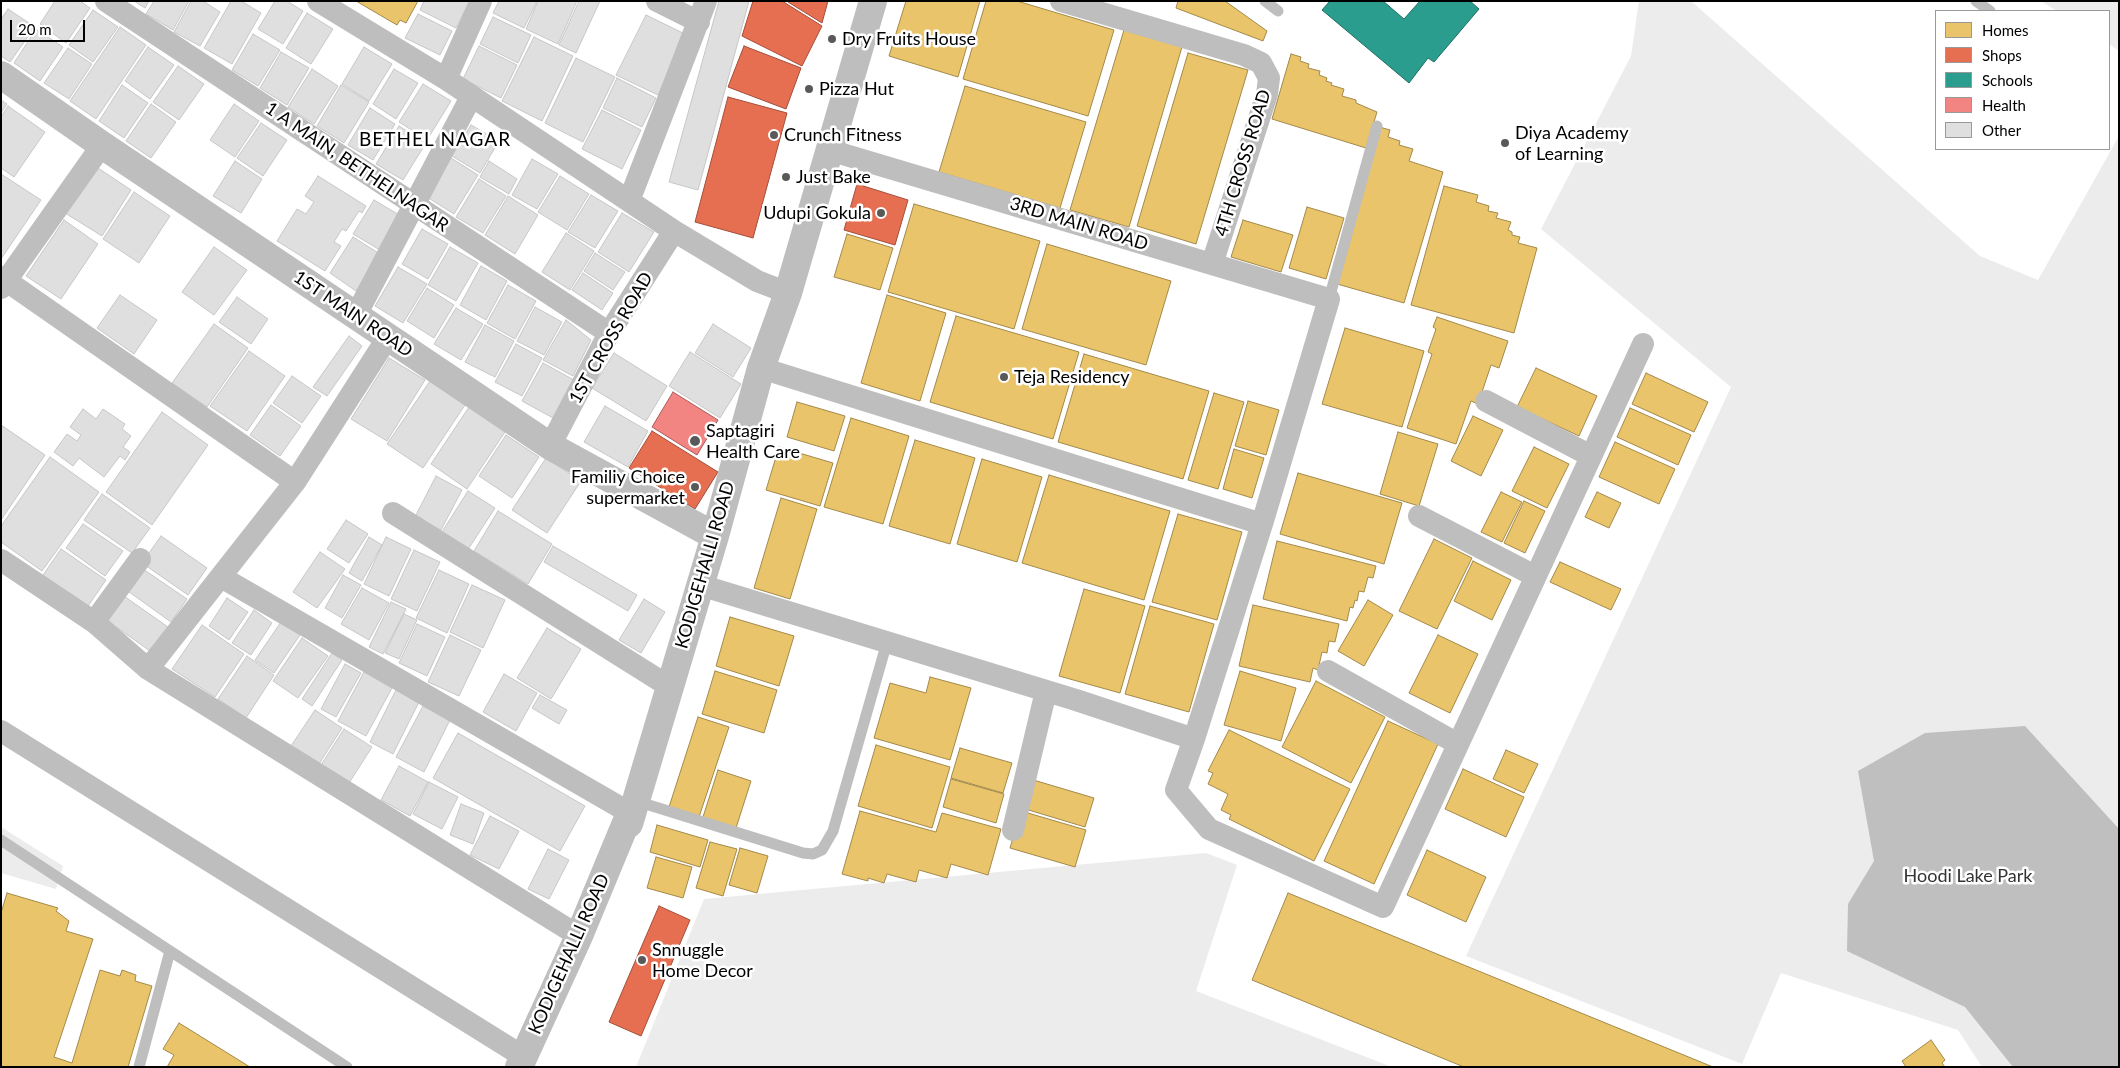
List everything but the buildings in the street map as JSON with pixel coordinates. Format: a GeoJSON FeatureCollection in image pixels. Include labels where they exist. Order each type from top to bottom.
{"type":"FeatureCollection","features":[{"type":"Feature","properties":{"kind":"street","name":"1 A MAIN, BETHELNAGAR"},"geometry":{"type":"LineString","coordinates":[[106,1],[609,333]]}},
{"type":"Feature","properties":{"kind":"street"},"geometry":{"type":"LineString","coordinates":[[318,1],[446,80],[674,231],[757,282],[788,293]]}},
{"type":"Feature","properties":{"kind":"street"},"geometry":{"type":"LineString","coordinates":[[446,80],[481,1]]}},
{"type":"Feature","properties":{"kind":"street"},"geometry":{"type":"LineString","coordinates":[[657,1],[699,22]]}},
{"type":"Feature","properties":{"kind":"street"},"geometry":{"type":"LineString","coordinates":[[629,201],[706,1]]}},
{"type":"Feature","properties":{"kind":"street","name":"KODIGEHALLI ROAD"},"geometry":{"type":"LineString","coordinates":[[525,1063],[633,807],[715,536],[761,368],[788,293],[873,1]]}},
{"type":"Feature","properties":{"kind":"street","name":"4TH CROSS ROAD"},"geometry":{"type":"LineString","coordinates":[[1061,1],[1244,55],[1260,64],[1269,78],[1267,94],[1212,264]]}},
{"type":"Feature","properties":{"kind":"street","name":"1ST MAIN ROAD"},"geometry":{"type":"LineString","coordinates":[[1,75],[550,446],[715,536]]}},
{"type":"Feature","properties":{"kind":"street"},"geometry":{"type":"LineString","coordinates":[[356,315],[471,97]]}},
{"type":"Feature","properties":{"kind":"street"},"geometry":{"type":"LineString","coordinates":[[102,145],[3,282],[295,482]]}},
{"type":"Feature","properties":{"kind":"street","name":"3RD MAIN ROAD"},"geometry":{"type":"LineString","coordinates":[[829,150],[1329,299]]}},
{"type":"Feature","properties":{"kind":"street","name":"1ST CROSS ROAD"},"geometry":{"type":"LineString","coordinates":[[550,446],[609,333],[674,231]]}},
{"type":"Feature","properties":{"kind":"street"},"geometry":{"type":"LineString","coordinates":[[1329,299],[1262,524],[1176,790],[1209,829],[1383,907],[1643,344]]}},
{"type":"Feature","properties":{"kind":"street"},"geometry":{"type":"LineString","coordinates":[[148,669],[295,482],[388,337]]}},
{"type":"Feature","properties":{"kind":"street"},"geometry":{"type":"LineString","coordinates":[[761,368],[1262,524]]}},
{"type":"Feature","properties":{"kind":"street"},"geometry":{"type":"LineString","coordinates":[[1486,401],[1591,456]]}},
{"type":"Feature","properties":{"kind":"street"},"geometry":{"type":"LineString","coordinates":[[393,513],[670,687]]}},
{"type":"Feature","properties":{"kind":"street"},"geometry":{"type":"LineString","coordinates":[[1419,516],[1536,576]]}},
{"type":"Feature","properties":{"kind":"street"},"geometry":{"type":"LineString","coordinates":[[94,622],[140,559]]}},
{"type":"Feature","properties":{"kind":"street"},"geometry":{"type":"LineString","coordinates":[[1,560],[94,622],[148,669],[578,936]]}},
{"type":"Feature","properties":{"kind":"street"},"geometry":{"type":"LineString","coordinates":[[221,577],[633,807]]}},
{"type":"Feature","properties":{"kind":"street"},"geometry":{"type":"LineString","coordinates":[[700,585],[1046,691],[1194,739]]}},
{"type":"Feature","properties":{"kind":"street"},"geometry":{"type":"LineString","coordinates":[[1328,671],[1458,744]]}},
{"type":"Feature","properties":{"kind":"street"},"geometry":{"type":"LineString","coordinates":[[1013,830],[1046,691]]}},
{"type":"Feature","properties":{"kind":"street"},"geometry":{"type":"LineString","coordinates":[[1,731],[525,1063]]}},
{"type":"Feature","properties":{"kind":"lane"},"geometry":{"type":"LineString","coordinates":[[1265,1],[1278,11]]}},
{"type":"Feature","properties":{"kind":"lane"},"geometry":{"type":"LineString","coordinates":[[1976,1],[1989,10]]}},
{"type":"Feature","properties":{"kind":"lane"},"geometry":{"type":"LineString","coordinates":[[1329,299],[1377,126]]}},
{"type":"Feature","properties":{"kind":"lane"},"geometry":{"type":"LineString","coordinates":[[525,1063],[633,807],[802,853],[813,854],[822,850],[832,831],[887,642]]}},
{"type":"Feature","properties":{"kind":"lane"},"geometry":{"type":"LineString","coordinates":[[1,840],[347,1067]]}},
{"type":"Feature","properties":{"kind":"lane"},"geometry":{"type":"LineString","coordinates":[[138,1067],[170,951]]}},
{"type":"Feature","properties":{"kind":"green space"},"geometry":{"type":"Polygon","coordinates":[[[1639,1],[1691,1],[1980,256],[2038,280],[2119,136],[2119,1067],[1982,1067],[1958,1030],[1781,973],[1742,1064],[1466,956],[1731,387],[1541,229],[1631,56],[1639,1]]]}},
{"type":"Feature","properties":{"kind":"green space"},"geometry":{"type":"Polygon","coordinates":[[[2041,1],[2119,1],[2119,51],[2110,45],[2110,10],[2055,10],[2041,1]]]}},
{"type":"Feature","properties":{"kind":"green space"},"geometry":{"type":"Polygon","coordinates":[[[1,827],[63,866],[56,889],[1,873],[1,827]]]}},
{"type":"Feature","properties":{"kind":"green space"},"geometry":{"type":"Polygon","coordinates":[[[1206,853],[1237,865],[1196,991],[1392,1067],[636,1067],[704,899],[1206,853]]]}},
{"type":"Feature","properties":{"kind":"shaded area","name":"Hoodi Lake Park"},"geometry":{"type":"Polygon","coordinates":[[[2025,726],[2119,829],[2119,1067],[2013,1067],[1965,1007],[1847,951],[1848,904],[1874,861],[1858,771],[1925,733],[2025,726]]]}},
{"type":"Feature","properties":{"kind":"place","name":"Dry Fruits House"},"geometry":{"type":"Point","coordinates":[832,39]}},
{"type":"Feature","properties":{"kind":"place","name":"Pizza Hut"},"geometry":{"type":"Point","coordinates":[809,89]}},
{"type":"Feature","properties":{"kind":"place","name":"Crunch Fitness"},"geometry":{"type":"Point","coordinates":[774,135]}},
{"type":"Feature","properties":{"kind":"place","name":"Diya Academy of Learning"},"geometry":{"type":"Point","coordinates":[1505,143]}},
{"type":"Feature","properties":{"kind":"place","name":"Just Bake"},"geometry":{"type":"Point","coordinates":[786,177]}},
{"type":"Feature","properties":{"kind":"place","name":"Udupi Gokula"},"geometry":{"type":"Point","coordinates":[881,213]}},
{"type":"Feature","properties":{"kind":"place","name":"Teja Residency"},"geometry":{"type":"Point","coordinates":[1004,377]}},
{"type":"Feature","properties":{"kind":"place","name":"Saptagiri Health Care"},"geometry":{"type":"Point","coordinates":[695,441]}},
{"type":"Feature","properties":{"kind":"place","name":"Familiy Choice supermarket"},"geometry":{"type":"Point","coordinates":[695,487]}},
{"type":"Feature","properties":{"kind":"place","name":"Snnuggle Home Decor"},"geometry":{"type":"Point","coordinates":[642,960]}},
{"type":"Feature","properties":{"kind":"district","name":"BETHEL NAGAR"},"geometry":{"type":"Point","coordinates":[435,140]}}]}
